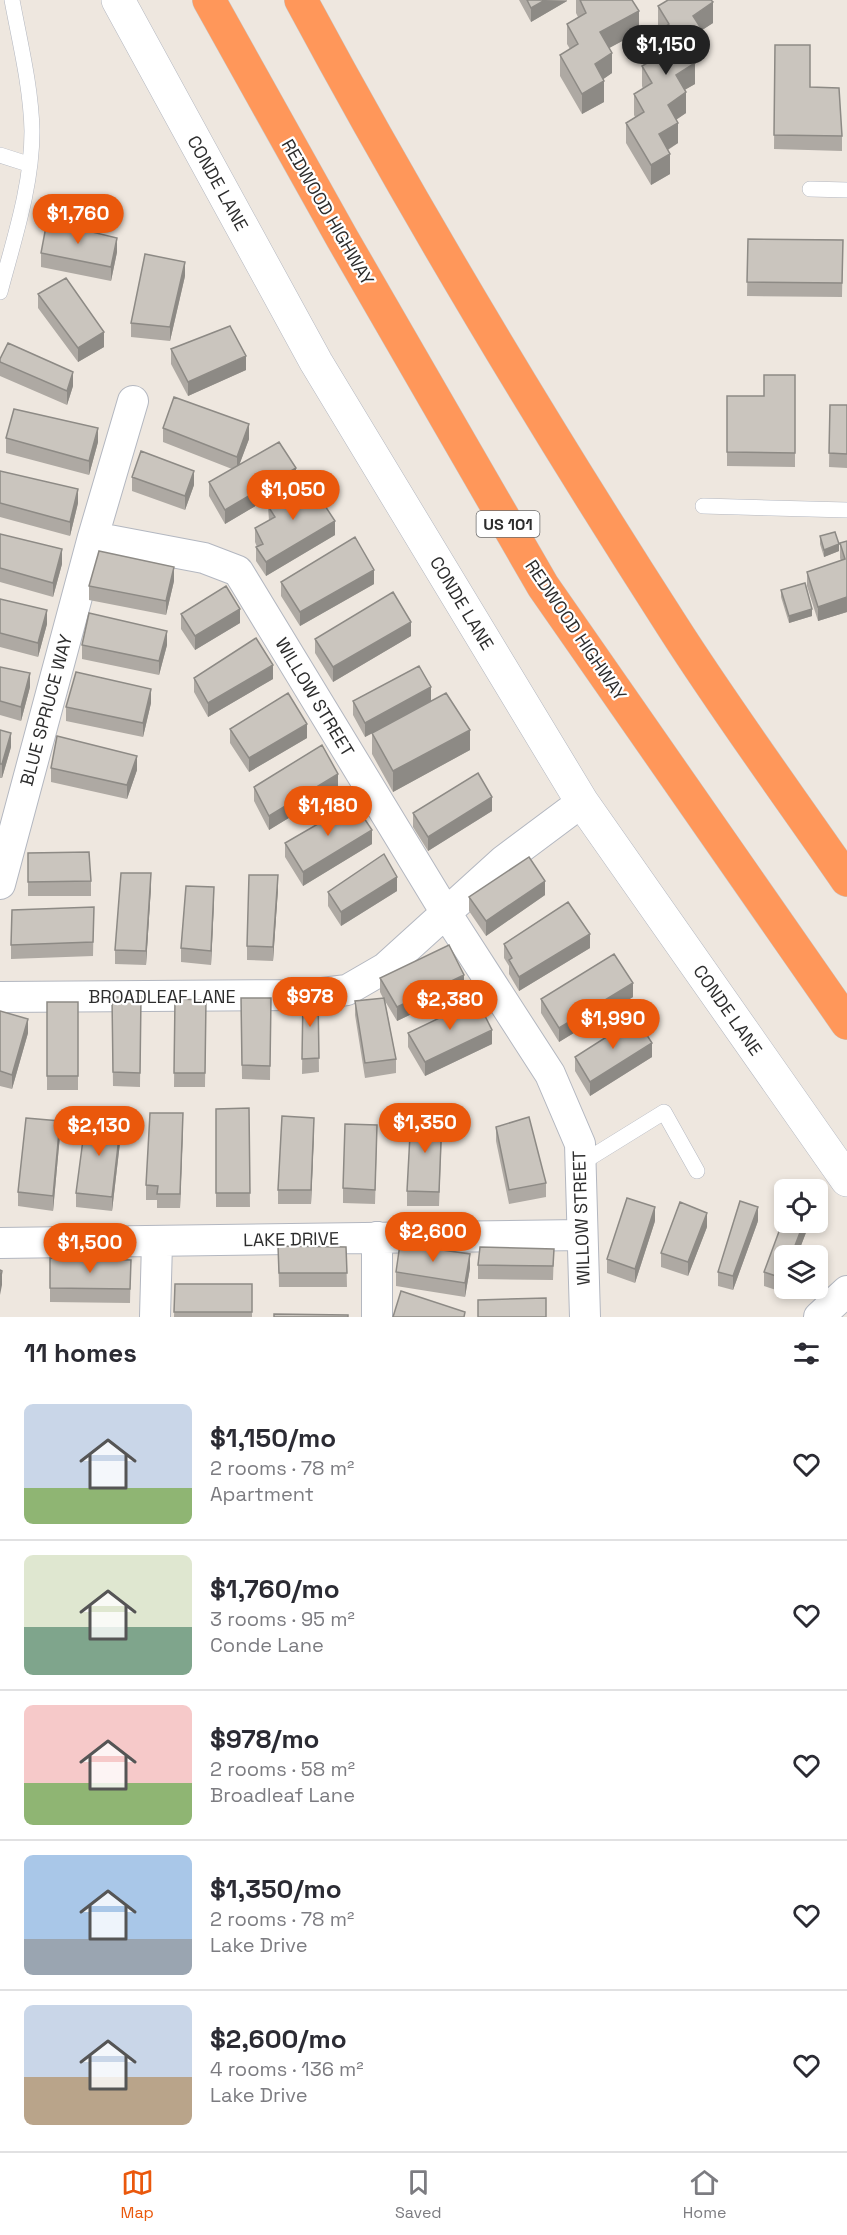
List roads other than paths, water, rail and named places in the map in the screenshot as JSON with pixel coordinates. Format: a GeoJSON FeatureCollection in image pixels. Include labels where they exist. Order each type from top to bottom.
{"type":"FeatureCollection","features":[{"type":"Feature","properties":{"kind":"highway","name":"REDWOOD HIGHWAY"},"geometry":{"type":"LineString","coordinates":[[209,0],[342,238],[543,586],[847,1023]]}},
{"type":"Feature","properties":{"kind":"highway"},"geometry":{"type":"LineString","coordinates":[[301,0],[357,104],[512,369],[674,629],[847,880]]}},
{"type":"Feature","properties":{"kind":"street","name":"CONDE LANE"},"geometry":{"type":"LineString","coordinates":[[118,0],[316,362],[582,802],[847,1180]]}},
{"type":"Feature","properties":{"kind":"street"},"geometry":{"type":"LineString","coordinates":[[93,537],[133,401]]}},
{"type":"Feature","properties":{"kind":"street","name":"BLUE SPRUCE WAY"},"geometry":{"type":"LineString","coordinates":[[0,884],[93,537]]}},
{"type":"Feature","properties":{"kind":"street","name":"WILLOW STREET"},"geometry":{"type":"LineString","coordinates":[[93,537],[204,558],[238,571],[446,913],[550,1074],[580,1144],[585,1317]]}},
{"type":"Feature","properties":{"kind":"street","name":"BROADLEAF LANE"},"geometry":{"type":"LineString","coordinates":[[0,997],[306,995],[347,990],[385,968],[503,861],[582,802]]}},
{"type":"Feature","properties":{"kind":"street","name":"LAKE DRIVE"},"geometry":{"type":"LineString","coordinates":[[0,1243],[157,1243],[377,1237],[582,1235]]}},
{"type":"Feature","properties":{"kind":"street"},"geometry":{"type":"LineString","coordinates":[[376,1317],[377,1237]]}},
{"type":"Feature","properties":{"kind":"street"},"geometry":{"type":"LineString","coordinates":[[155,1317],[157,1243]]}},
{"type":"Feature","properties":{"kind":"lane"},"geometry":{"type":"LineString","coordinates":[[0,292],[24,202],[32,131],[24,65],[12,0]]}},
{"type":"Feature","properties":{"kind":"lane"},"geometry":{"type":"LineString","coordinates":[[0,155],[28,164]]}},
{"type":"Feature","properties":{"kind":"lane"},"geometry":{"type":"LineString","coordinates":[[810,189],[847,190]]}},
{"type":"Feature","properties":{"kind":"lane"},"geometry":{"type":"LineString","coordinates":[[703,506],[847,510]]}},
{"type":"Feature","properties":{"kind":"lane"},"geometry":{"type":"LineString","coordinates":[[580,1164],[664,1112],[697,1171]]}}]}
